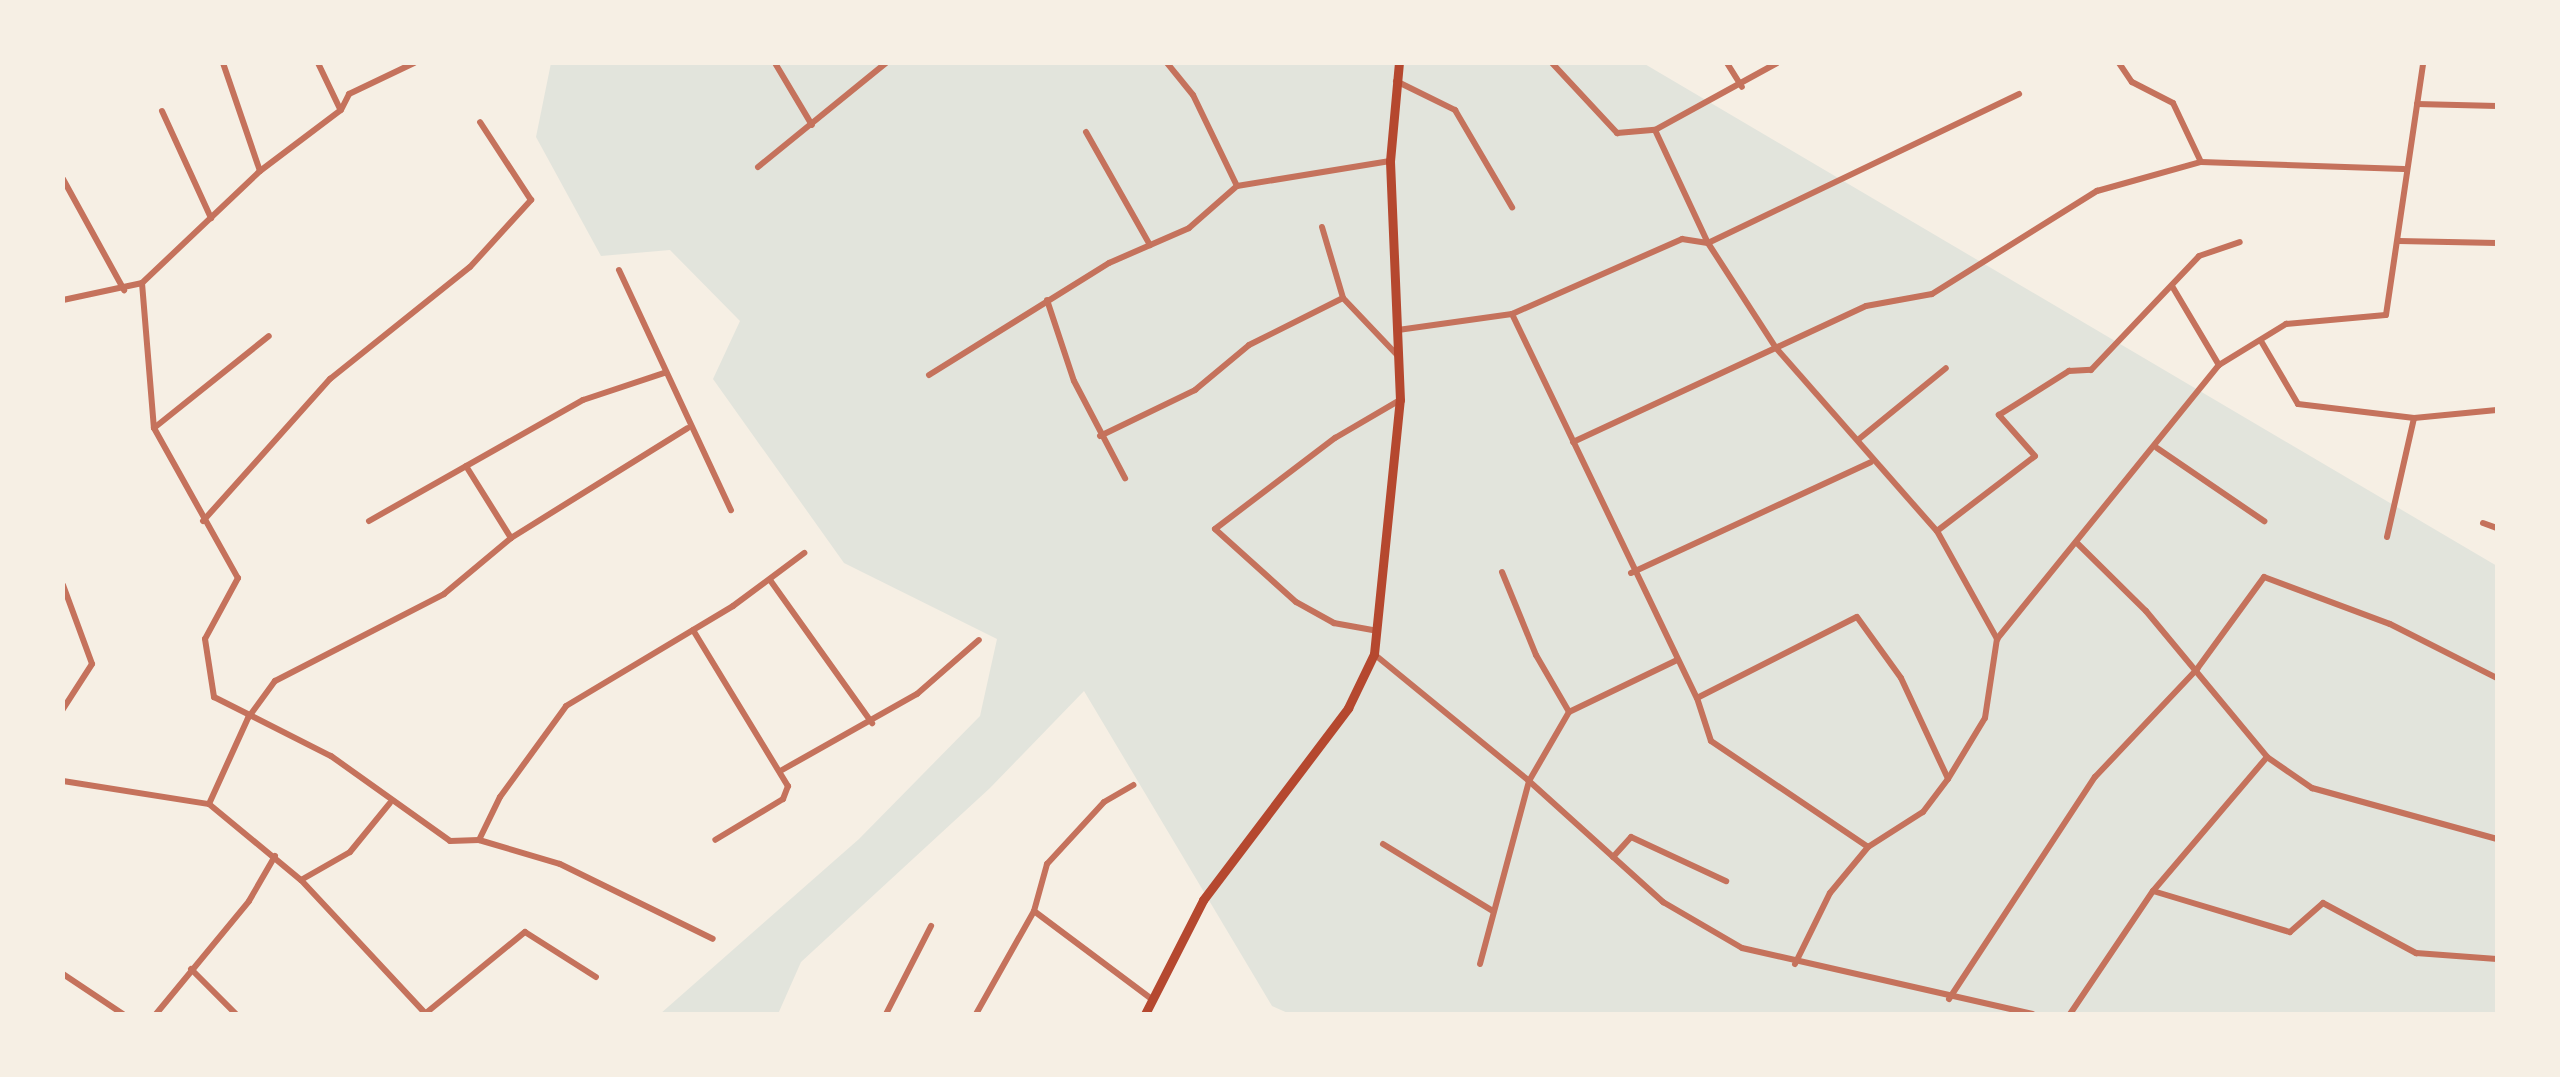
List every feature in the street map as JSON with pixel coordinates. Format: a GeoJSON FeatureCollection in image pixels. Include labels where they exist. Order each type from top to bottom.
{"type":"FeatureCollection","features":[{"type":"Feature","properties":{"kind":"main road"},"geometry":{"type":"LineString","coordinates":[[1145,1014],[1203,900],[1348,708],[1374,654],[1400,400],[1390,161],[1399,63]]}},
{"type":"Feature","properties":{"kind":"street"},"geometry":{"type":"LineString","coordinates":[[223,63],[260,171]]}},
{"type":"Feature","properties":{"kind":"street"},"geometry":{"type":"LineString","coordinates":[[318,63],[341,110]]}},
{"type":"Feature","properties":{"kind":"street"},"geometry":{"type":"LineString","coordinates":[[63,300],[124,290],[142,283],[260,171],[341,110],[357,88],[414,63]]}},
{"type":"Feature","properties":{"kind":"street"},"geometry":{"type":"LineString","coordinates":[[775,63],[813,125]]}},
{"type":"Feature","properties":{"kind":"street"},"geometry":{"type":"LineString","coordinates":[[758,167],[886,63]]}},
{"type":"Feature","properties":{"kind":"street"},"geometry":{"type":"LineString","coordinates":[[1167,63],[1193,95],[1237,186]]}},
{"type":"Feature","properties":{"kind":"street"},"geometry":{"type":"LineString","coordinates":[[1552,63],[1617,133],[1655,130],[1742,87],[1777,63]]}},
{"type":"Feature","properties":{"kind":"street"},"geometry":{"type":"LineString","coordinates":[[1727,63],[1742,87]]}},
{"type":"Feature","properties":{"kind":"street"},"geometry":{"type":"LineString","coordinates":[[1795,964],[1829,893],[1868,847],[1923,811],[1948,779],[1985,718],[1997,639],[2157,448],[2219,365],[2286,324],[2386,315],[2399,241],[2404,169],[2423,63]]}},
{"type":"Feature","properties":{"kind":"street"},"geometry":{"type":"LineString","coordinates":[[2121,64],[2132,82],[2173,103],[2201,162]]}},
{"type":"Feature","properties":{"kind":"street"},"geometry":{"type":"LineString","coordinates":[[1396,81],[1455,110],[1512,206]]}},
{"type":"Feature","properties":{"kind":"street"},"geometry":{"type":"LineString","coordinates":[[1398,330],[1512,314],[1682,239],[1708,243],[2019,94]]}},
{"type":"Feature","properties":{"kind":"street"},"geometry":{"type":"LineString","coordinates":[[2417,104],[2497,106]]}},
{"type":"Feature","properties":{"kind":"street"},"geometry":{"type":"LineString","coordinates":[[162,111],[211,218]]}},
{"type":"Feature","properties":{"kind":"street"},"geometry":{"type":"LineString","coordinates":[[203,521],[266,443],[330,379],[470,267],[531,200],[480,122]]}},
{"type":"Feature","properties":{"kind":"street"},"geometry":{"type":"LineString","coordinates":[[1655,130],[1708,243],[1776,348],[1859,439],[1871,462],[1937,531],[1997,639]]}},
{"type":"Feature","properties":{"kind":"street"},"geometry":{"type":"LineString","coordinates":[[1086,132],[1150,245]]}},
{"type":"Feature","properties":{"kind":"street"},"geometry":{"type":"LineString","coordinates":[[929,375],[1047,300],[1150,245],[1189,228],[1237,186],[1390,161]]}},
{"type":"Feature","properties":{"kind":"street"},"geometry":{"type":"LineString","coordinates":[[1573,442],[1866,306],[1932,294],[2097,191],[2201,162],[2404,169]]}},
{"type":"Feature","properties":{"kind":"street"},"geometry":{"type":"LineString","coordinates":[[63,178],[124,290]]}},
{"type":"Feature","properties":{"kind":"street"},"geometry":{"type":"LineString","coordinates":[[1322,227],[1343,298],[1397,355]]}},
{"type":"Feature","properties":{"kind":"street"},"geometry":{"type":"LineString","coordinates":[[2399,241],[2497,243]]}},
{"type":"Feature","properties":{"kind":"street"},"geometry":{"type":"LineString","coordinates":[[1937,531],[2035,457],[1999,415],[2069,371],[2091,370],[2199,256],[2240,242]]}},
{"type":"Feature","properties":{"kind":"street"},"geometry":{"type":"LineString","coordinates":[[619,270],[688,428],[732,510]]}},
{"type":"Feature","properties":{"kind":"street"},"geometry":{"type":"LineString","coordinates":[[142,283],[154,428],[203,521],[235,564],[238,578],[205,639],[205,660],[214,697],[248,718],[331,756],[390,803],[450,842],[479,839],[560,864],[713,939]]}},
{"type":"Feature","properties":{"kind":"street"},"geometry":{"type":"LineString","coordinates":[[2172,286],[2219,365]]}},
{"type":"Feature","properties":{"kind":"street"},"geometry":{"type":"LineString","coordinates":[[1100,436],[1195,390],[1249,345],[1343,298]]}},
{"type":"Feature","properties":{"kind":"street"},"geometry":{"type":"LineString","coordinates":[[1047,300],[1100,436],[1125,478]]}},
{"type":"Feature","properties":{"kind":"street"},"geometry":{"type":"LineString","coordinates":[[1512,314],[1631,573],[1697,698],[1711,741],[1868,847]]}},
{"type":"Feature","properties":{"kind":"street"},"geometry":{"type":"LineString","coordinates":[[154,428],[270,336]]}},
{"type":"Feature","properties":{"kind":"street"},"geometry":{"type":"LineString","coordinates":[[2261,341],[2298,404],[2414,418],[2497,410]]}},
{"type":"Feature","properties":{"kind":"street"},"geometry":{"type":"LineString","coordinates":[[1859,439],[1946,368]]}},
{"type":"Feature","properties":{"kind":"street"},"geometry":{"type":"LineString","coordinates":[[369,521],[583,400],[664,373]]}},
{"type":"Feature","properties":{"kind":"street"},"geometry":{"type":"LineString","coordinates":[[1378,631],[1334,623],[1296,602],[1215,529],[1335,438],[1400,400]]}},
{"type":"Feature","properties":{"kind":"street"},"geometry":{"type":"LineString","coordinates":[[2386,537],[2414,418]]}},
{"type":"Feature","properties":{"kind":"street"},"geometry":{"type":"LineString","coordinates":[[209,804],[248,718],[275,681],[444,594],[511,538],[688,428]]}},
{"type":"Feature","properties":{"kind":"street"},"geometry":{"type":"LineString","coordinates":[[2157,448],[2264,521]]}},
{"type":"Feature","properties":{"kind":"street"},"geometry":{"type":"LineString","coordinates":[[1631,573],[1871,462]]}},
{"type":"Feature","properties":{"kind":"street"},"geometry":{"type":"LineString","coordinates":[[466,466],[511,538]]}},
{"type":"Feature","properties":{"kind":"street"},"geometry":{"type":"LineString","coordinates":[[2483,523],[2497,528]]}},
{"type":"Feature","properties":{"kind":"street"},"geometry":{"type":"LineString","coordinates":[[2076,542],[2197,669],[2267,757],[2312,788],[2497,839]]}},
{"type":"Feature","properties":{"kind":"street"},"geometry":{"type":"LineString","coordinates":[[479,839],[500,797],[566,706],[693,631],[770,580],[804,553]]}},
{"type":"Feature","properties":{"kind":"street"},"geometry":{"type":"LineString","coordinates":[[1502,572],[1536,655],[1569,712]]}},
{"type":"Feature","properties":{"kind":"street"},"geometry":{"type":"LineString","coordinates":[[1949,999],[2095,777],[2197,669],[2264,577],[2390,624],[2497,678]]}},
{"type":"Feature","properties":{"kind":"street"},"geometry":{"type":"LineString","coordinates":[[770,580],[872,723]]}},
{"type":"Feature","properties":{"kind":"street"},"geometry":{"type":"LineString","coordinates":[[63,585],[92,664],[63,709]]}},
{"type":"Feature","properties":{"kind":"street"},"geometry":{"type":"LineString","coordinates":[[1697,698],[1857,617],[1900,678],[1948,779]]}},
{"type":"Feature","properties":{"kind":"street"},"geometry":{"type":"LineString","coordinates":[[693,631],[782,770],[788,786],[783,799],[715,840]]}},
{"type":"Feature","properties":{"kind":"street"},"geometry":{"type":"LineString","coordinates":[[782,770],[872,723],[934,681],[979,640]]}},
{"type":"Feature","properties":{"kind":"street"},"geometry":{"type":"LineString","coordinates":[[1374,654],[1529,781],[1663,902],[1742,948],[1795,964],[1949,999],[2033,1014]]}},
{"type":"Feature","properties":{"kind":"street"},"geometry":{"type":"LineString","coordinates":[[1480,964],[1491,910],[1529,781],[1569,712],[1677,660]]}},
{"type":"Feature","properties":{"kind":"street"},"geometry":{"type":"LineString","coordinates":[[2070,1014],[2153,891],[2267,757]]}},
{"type":"Feature","properties":{"kind":"street"},"geometry":{"type":"LineString","coordinates":[[63,781],[209,804],[301,880],[426,1014],[525,932],[596,977]]}},
{"type":"Feature","properties":{"kind":"street"},"geometry":{"type":"LineString","coordinates":[[976,1014],[1034,911],[1047,864],[1104,802],[1133,785]]}},
{"type":"Feature","properties":{"kind":"street"},"geometry":{"type":"LineString","coordinates":[[301,880],[350,852],[390,803]]}},
{"type":"Feature","properties":{"kind":"street"},"geometry":{"type":"LineString","coordinates":[[1613,857],[1632,837],[1726,881]]}},
{"type":"Feature","properties":{"kind":"street"},"geometry":{"type":"LineString","coordinates":[[1383,844],[1491,910]]}},
{"type":"Feature","properties":{"kind":"street"},"geometry":{"type":"LineString","coordinates":[[156,1014],[249,901],[275,856]]}},
{"type":"Feature","properties":{"kind":"street"},"geometry":{"type":"LineString","coordinates":[[2153,891],[2290,932],[2323,903],[2416,953],[2497,959]]}},
{"type":"Feature","properties":{"kind":"street"},"geometry":{"type":"LineString","coordinates":[[1034,911],[1153,1000]]}},
{"type":"Feature","properties":{"kind":"street"},"geometry":{"type":"LineString","coordinates":[[886,1014],[931,926]]}},
{"type":"Feature","properties":{"kind":"street"},"geometry":{"type":"LineString","coordinates":[[191,969],[236,1014]]}},
{"type":"Feature","properties":{"kind":"street"},"geometry":{"type":"LineString","coordinates":[[63,974],[123,1014]]}},
{"type":"Feature","properties":{"kind":"shaded area"},"geometry":{"type":"Polygon","coordinates":[[[551,63],[1643,63],[2497,566],[2497,1014],[1290,1014],[1272,1006],[1084,691],[990,788],[801,962],[778,1014],[660,1014],[859,839],[980,716],[997,639],[844,563],[713,379],[740,321],[670,250],[601,256],[536,137],[551,63]]]}}]}
